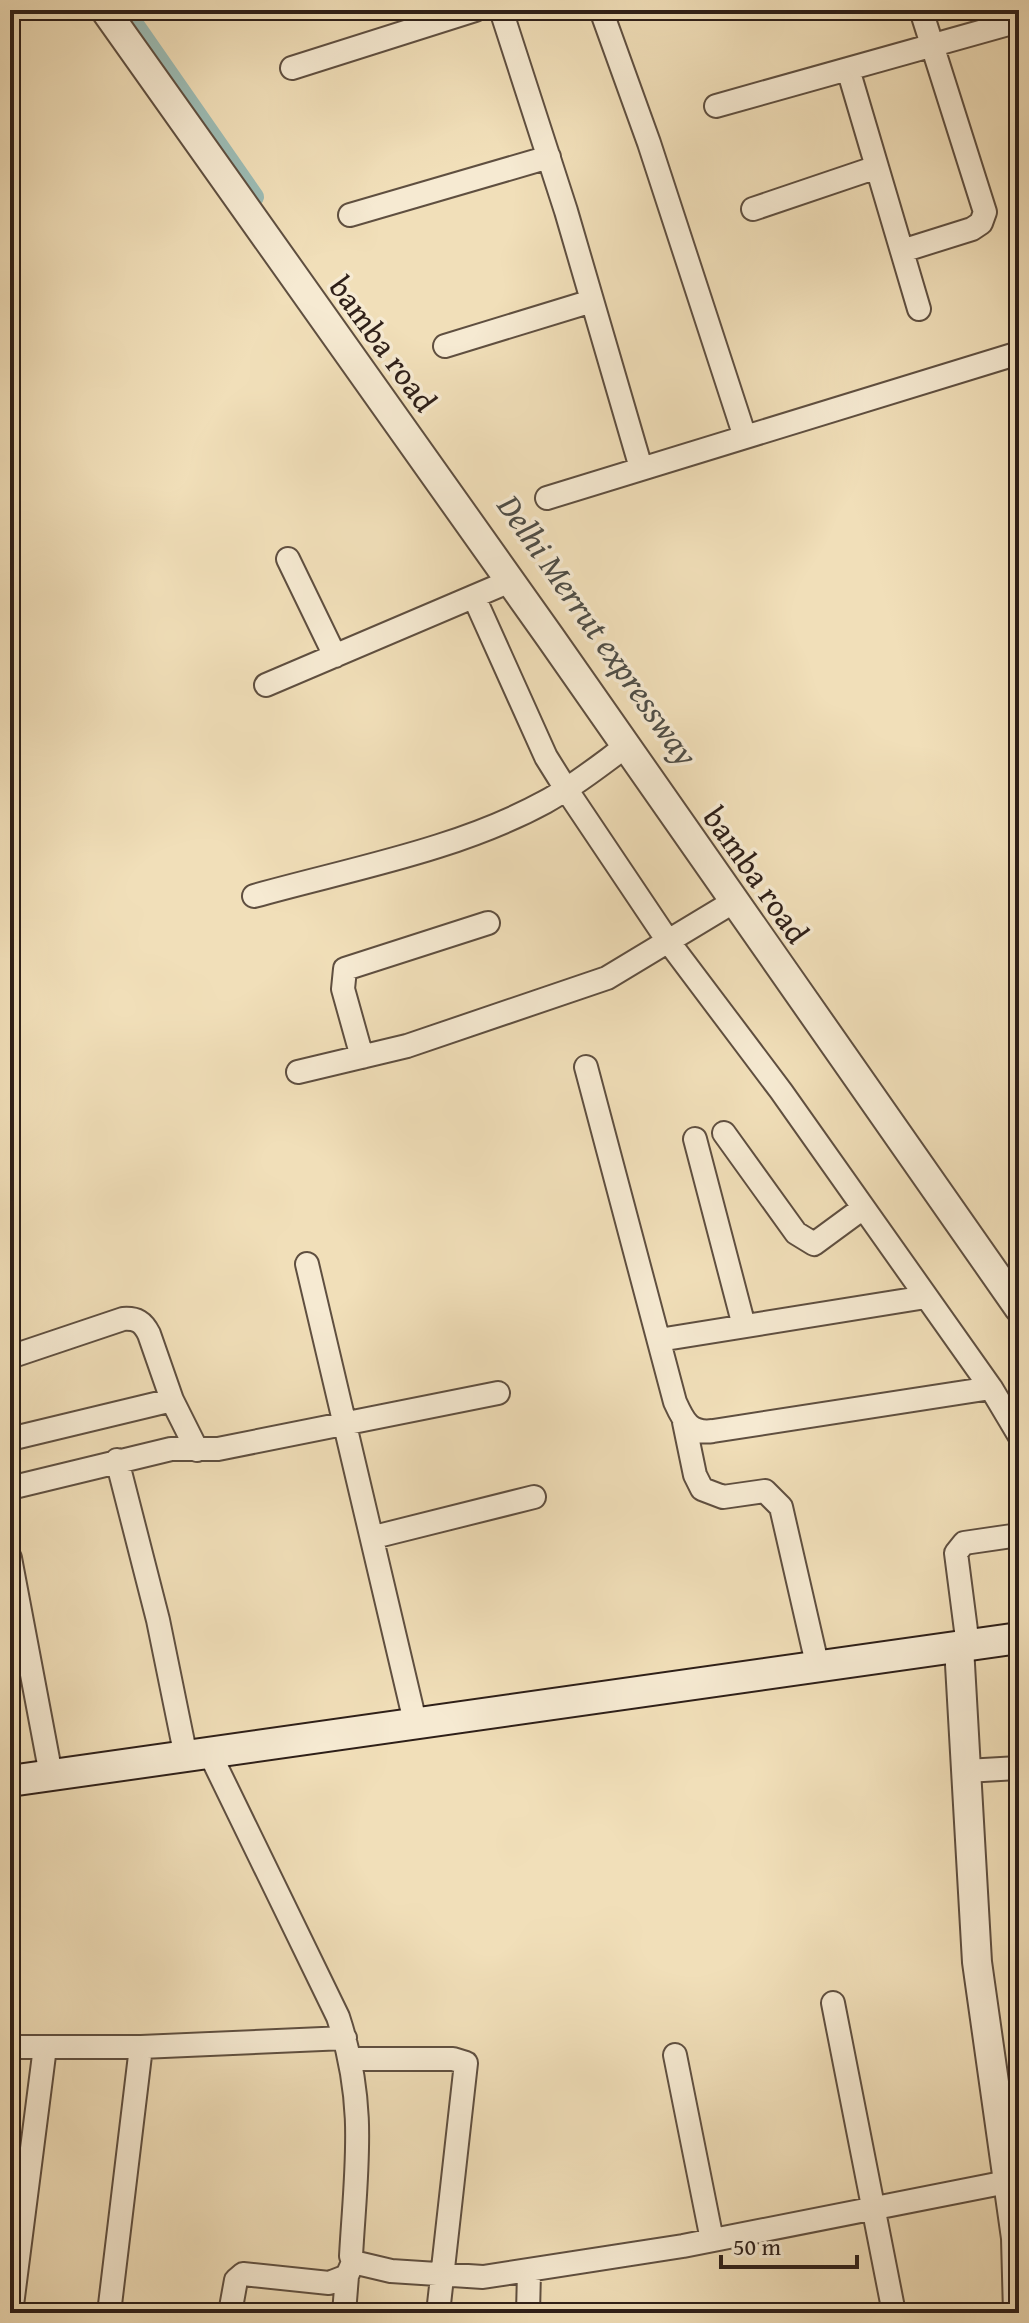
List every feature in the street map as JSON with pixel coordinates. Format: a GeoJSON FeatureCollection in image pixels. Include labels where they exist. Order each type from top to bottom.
{"type":"FeatureCollection","features":[{"type":"Feature","properties":{"kind":"main road"},"geometry":{"type":"LineString","coordinates":[[10,1781],[416,1726],[1019,1638]]}},
{"type":"Feature","properties":{"kind":"street","name":"bamba road"},"geometry":{"type":"LineString","coordinates":[[105,10],[1019,1308]]}},
{"type":"Feature","properties":{"kind":"street"},"geometry":{"type":"LineString","coordinates":[[292,68],[475,10]]}},
{"type":"Feature","properties":{"kind":"street"},"geometry":{"type":"LineString","coordinates":[[501,10],[549,157],[641,468]]}},
{"type":"Feature","properties":{"kind":"street"},"geometry":{"type":"LineString","coordinates":[[601,10],[649,143],[744,434]]}},
{"type":"Feature","properties":{"kind":"street"},"geometry":{"type":"LineString","coordinates":[[902,251],[972,229],[981,223],[985,212],[921,10]]}},
{"type":"Feature","properties":{"kind":"street"},"geometry":{"type":"LineString","coordinates":[[716,106],[1019,21]]}},
{"type":"Feature","properties":{"kind":"street"},"geometry":{"type":"LineString","coordinates":[[848,69],[919,309]]}},
{"type":"Feature","properties":{"kind":"street"},"geometry":{"type":"LineString","coordinates":[[350,215],[549,157]]}},
{"type":"Feature","properties":{"kind":"street"},"geometry":{"type":"LineString","coordinates":[[753,209],[877,167]]}},
{"type":"Feature","properties":{"kind":"street"},"geometry":{"type":"LineString","coordinates":[[445,346],[592,301]]}},
{"type":"Feature","properties":{"kind":"street"},"geometry":{"type":"LineString","coordinates":[[547,498],[744,434],[1019,353]]}},
{"type":"Feature","properties":{"kind":"street"},"geometry":{"type":"LineString","coordinates":[[288,559],[335,656]]}},
{"type":"Feature","properties":{"kind":"street"},"geometry":{"type":"LineString","coordinates":[[266,685],[510,581]]}},
{"type":"Feature","properties":{"kind":"street"},"geometry":{"type":"LineString","coordinates":[[474,597],[546,757],[566,789],[668,941],[991,1388],[1019,1435]]}},
{"type":"Feature","properties":{"kind":"street"},"geometry":{"type":"LineString","coordinates":[[254,896],[434,846],[511,818],[566,789],[625,747]]}},
{"type":"Feature","properties":{"kind":"street"},"geometry":{"type":"LineString","coordinates":[[298,1072],[487,1021],[607,978],[733,902]]}},
{"type":"Feature","properties":{"kind":"street"},"geometry":{"type":"LineString","coordinates":[[362,1057],[343,989],[345,969],[488,923]]}},
{"type":"Feature","properties":{"kind":"street"},"geometry":{"type":"LineString","coordinates":[[586,1067],[675,1402],[684,1422],[695,1475],[702,1489],[723,1497],[765,1491],[781,1507],[818,1668]]}},
{"type":"Feature","properties":{"kind":"street"},"geometry":{"type":"LineString","coordinates":[[724,1133],[796,1233],[806,1242],[814,1244],[863,1208]]}},
{"type":"Feature","properties":{"kind":"street"},"geometry":{"type":"LineString","coordinates":[[695,1139],[744,1326]]}},
{"type":"Feature","properties":{"kind":"street"},"geometry":{"type":"LineString","coordinates":[[307,1264],[374,1537],[416,1726]]}},
{"type":"Feature","properties":{"kind":"street"},"geometry":{"type":"LineString","coordinates":[[659,1340],[926,1297]]}},
{"type":"Feature","properties":{"kind":"street"},"geometry":{"type":"LineString","coordinates":[[10,1357],[123,1319],[135,1318],[144,1324],[149,1334],[172,1400],[197,1450]]}},
{"type":"Feature","properties":{"kind":"street"},"geometry":{"type":"LineString","coordinates":[[684,1422],[702,1433],[991,1388]]}},
{"type":"Feature","properties":{"kind":"street"},"geometry":{"type":"LineString","coordinates":[[10,1488],[171,1449],[218,1449],[498,1393]]}},
{"type":"Feature","properties":{"kind":"street"},"geometry":{"type":"LineString","coordinates":[[10,1439],[172,1400]]}},
{"type":"Feature","properties":{"kind":"street"},"geometry":{"type":"LineString","coordinates":[[117,1460],[158,1620],[198,1756],[278,1890],[348,2048],[358,2099],[351,2256],[344,2313]]}},
{"type":"Feature","properties":{"kind":"street"},"geometry":{"type":"LineString","coordinates":[[374,1537],[534,1497]]}},
{"type":"Feature","properties":{"kind":"street"},"geometry":{"type":"LineString","coordinates":[[1018,2313],[1011,2175],[977,1962],[956,1553],[964,1543],[1019,1535]]}},
{"type":"Feature","properties":{"kind":"street"},"geometry":{"type":"LineString","coordinates":[[10,1558],[51,1775]]}},
{"type":"Feature","properties":{"kind":"street"},"geometry":{"type":"LineString","coordinates":[[966,1771],[1019,1768]]}},
{"type":"Feature","properties":{"kind":"street"},"geometry":{"type":"LineString","coordinates":[[833,2003],[894,2313]]}},
{"type":"Feature","properties":{"kind":"street"},"geometry":{"type":"LineString","coordinates":[[10,2047],[348,2048],[466,2063],[438,2313]]}},
{"type":"Feature","properties":{"kind":"street"},"geometry":{"type":"LineString","coordinates":[[11,2313],[45,2047]]}},
{"type":"Feature","properties":{"kind":"street"},"geometry":{"type":"LineString","coordinates":[[109,2313],[141,2047]]}},
{"type":"Feature","properties":{"kind":"street"},"geometry":{"type":"LineString","coordinates":[[675,2055],[712,2240]]}},
{"type":"Feature","properties":{"kind":"street"},"geometry":{"type":"LineString","coordinates":[[230,2313],[236,2280],[243,2274],[329,2283],[350,2269],[483,2277],[529,2272],[872,2209],[1011,2175]]}},
{"type":"Feature","properties":{"kind":"street"},"geometry":{"type":"LineString","coordinates":[[528,2313],[529,2272]]}},
{"type":"Feature","properties":{"kind":"waterway","name":"Delhi Merrut expressway"},"geometry":{"type":"LineString","coordinates":[[124,10],[254,197]]}}]}
